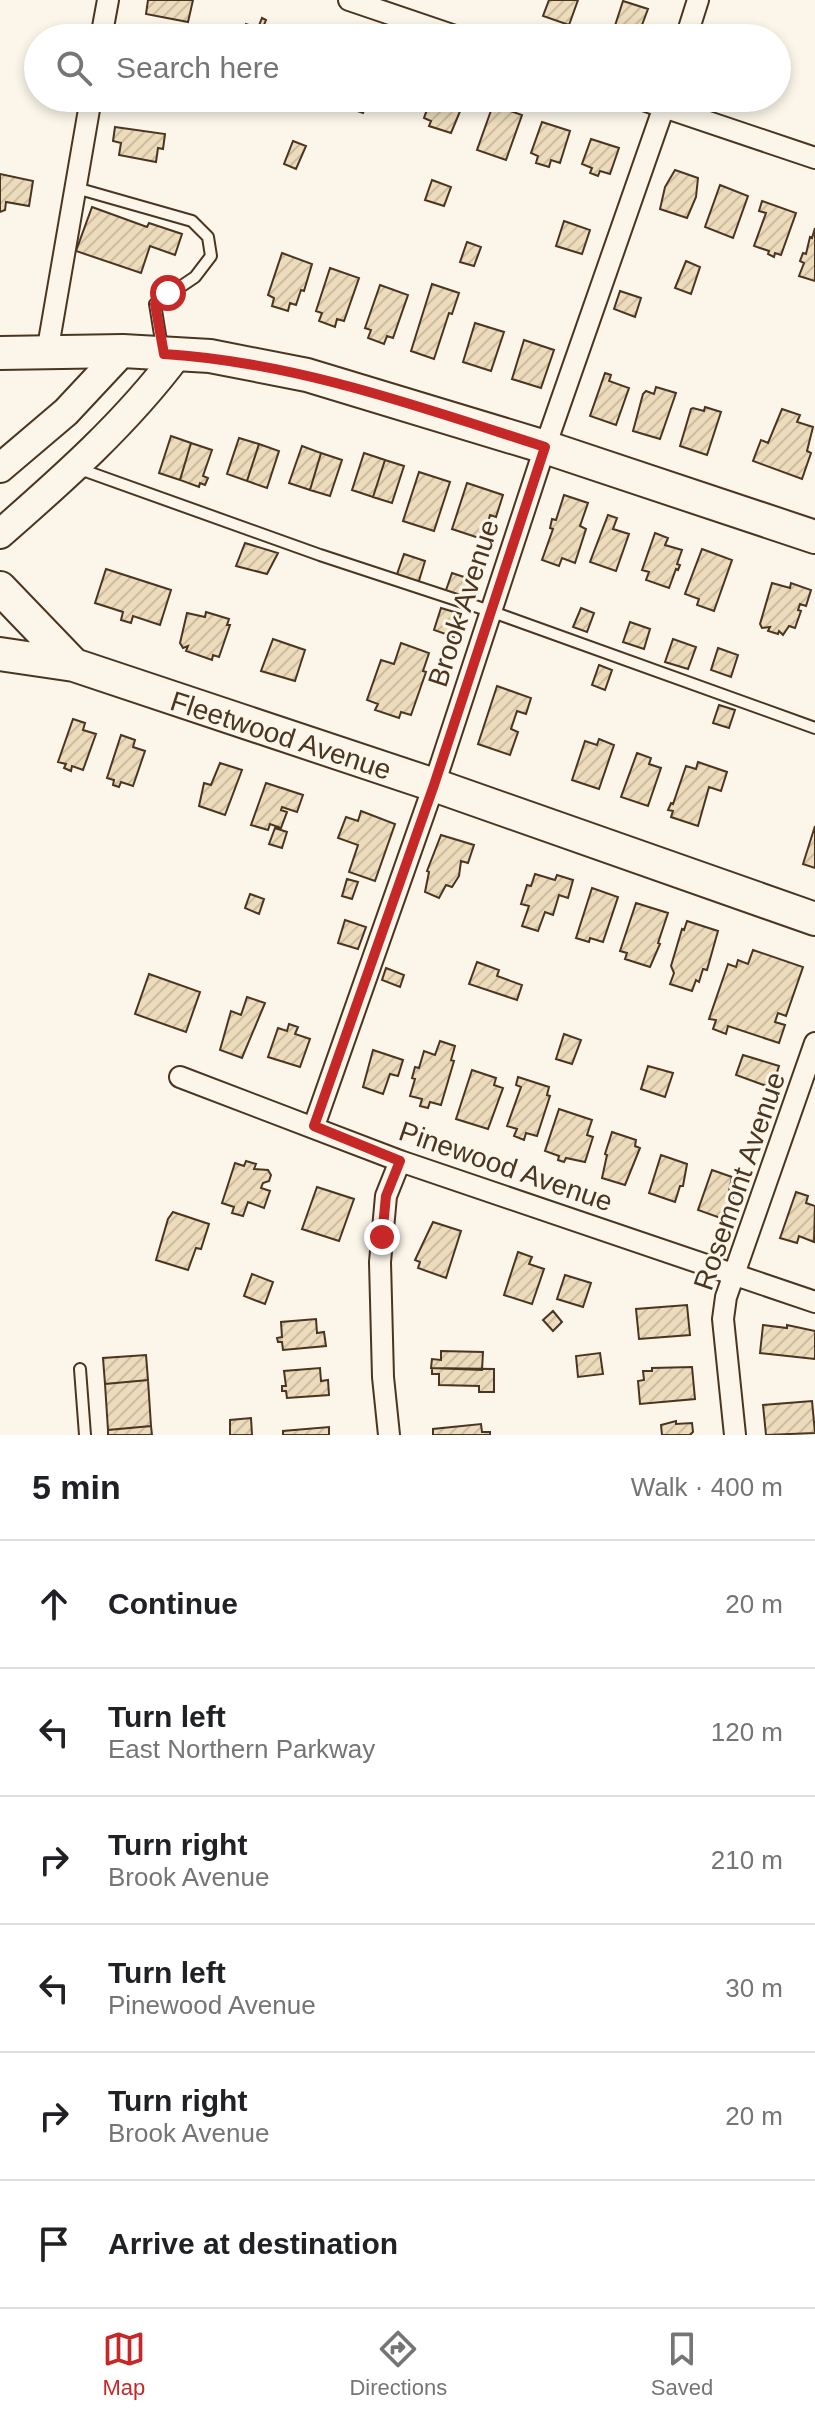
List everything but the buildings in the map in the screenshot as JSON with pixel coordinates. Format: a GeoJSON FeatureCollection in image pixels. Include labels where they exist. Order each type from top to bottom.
{"type":"FeatureCollection","features":[{"type":"Feature","properties":{"kind":"main road"},"geometry":{"type":"LineString","coordinates":[[0,353],[123,351],[210,356],[307,375],[545,447],[815,537]]}},
{"type":"Feature","properties":{"kind":"main road"},"geometry":{"type":"LineString","coordinates":[[0,468],[66,412],[123,351]]}},
{"type":"Feature","properties":{"kind":"main road"},"geometry":{"type":"LineString","coordinates":[[0,534],[93,452],[151,389],[170,354]]}},
{"type":"Feature","properties":{"kind":"main road","name":"Fleetwood Avenue"},"geometry":{"type":"LineString","coordinates":[[0,588],[74,665],[434,785],[815,919]]}},
{"type":"Feature","properties":{"kind":"main road"},"geometry":{"type":"LineString","coordinates":[[0,654],[74,665]]}},
{"type":"Feature","properties":{"kind":"street"},"geometry":{"type":"LineString","coordinates":[[104,24],[108,0]]}},
{"type":"Feature","properties":{"kind":"street"},"geometry":{"type":"LineString","coordinates":[[349,0],[420,24]]}},
{"type":"Feature","properties":{"kind":"street"},"geometry":{"type":"LineString","coordinates":[[690,24],[698,0]]}},
{"type":"Feature","properties":{"kind":"street"},"geometry":{"type":"LineString","coordinates":[[47,353],[89,112]]}},
{"type":"Feature","properties":{"kind":"street","name":"Brook Avenue"},"geometry":{"type":"LineString","coordinates":[[314,1126],[434,785],[545,447],[663,112]]}},
{"type":"Feature","properties":{"kind":"street"},"geometry":{"type":"LineString","coordinates":[[690,112],[815,158]]}},
{"type":"Feature","properties":{"kind":"street","name":"Rosemont Avenue"},"geometry":{"type":"LineString","coordinates":[[735,1435],[723,1319],[726,1297],[815,1043]]}},
{"type":"Feature","properties":{"kind":"street","name":"Pinewood Avenue"},"geometry":{"type":"LineString","coordinates":[[180,1077],[400,1161],[815,1302]]}},
{"type":"Feature","properties":{"kind":"street"},"geometry":{"type":"LineString","coordinates":[[389,1435],[383,1377],[380,1262],[386,1196],[400,1161]]}},
{"type":"Feature","properties":{"kind":"lane"},"geometry":{"type":"LineString","coordinates":[[76,188],[192,221],[208,237],[211,256],[195,277],[155,304],[170,354]]}},
{"type":"Feature","properties":{"kind":"lane"},"geometry":{"type":"LineString","coordinates":[[75,467],[815,728]]}},
{"type":"Feature","properties":{"kind":"lane"},"geometry":{"type":"LineString","coordinates":[[80,1369],[85,1435]]}},
{"type":"Feature","properties":{"kind":"route"},"geometry":{"type":"LineString","coordinates":[[168,293],[155,304],[164,354],[210,356],[307,375],[545,447],[434,785],[314,1126],[400,1161],[386,1196],[382,1237]]}}]}
